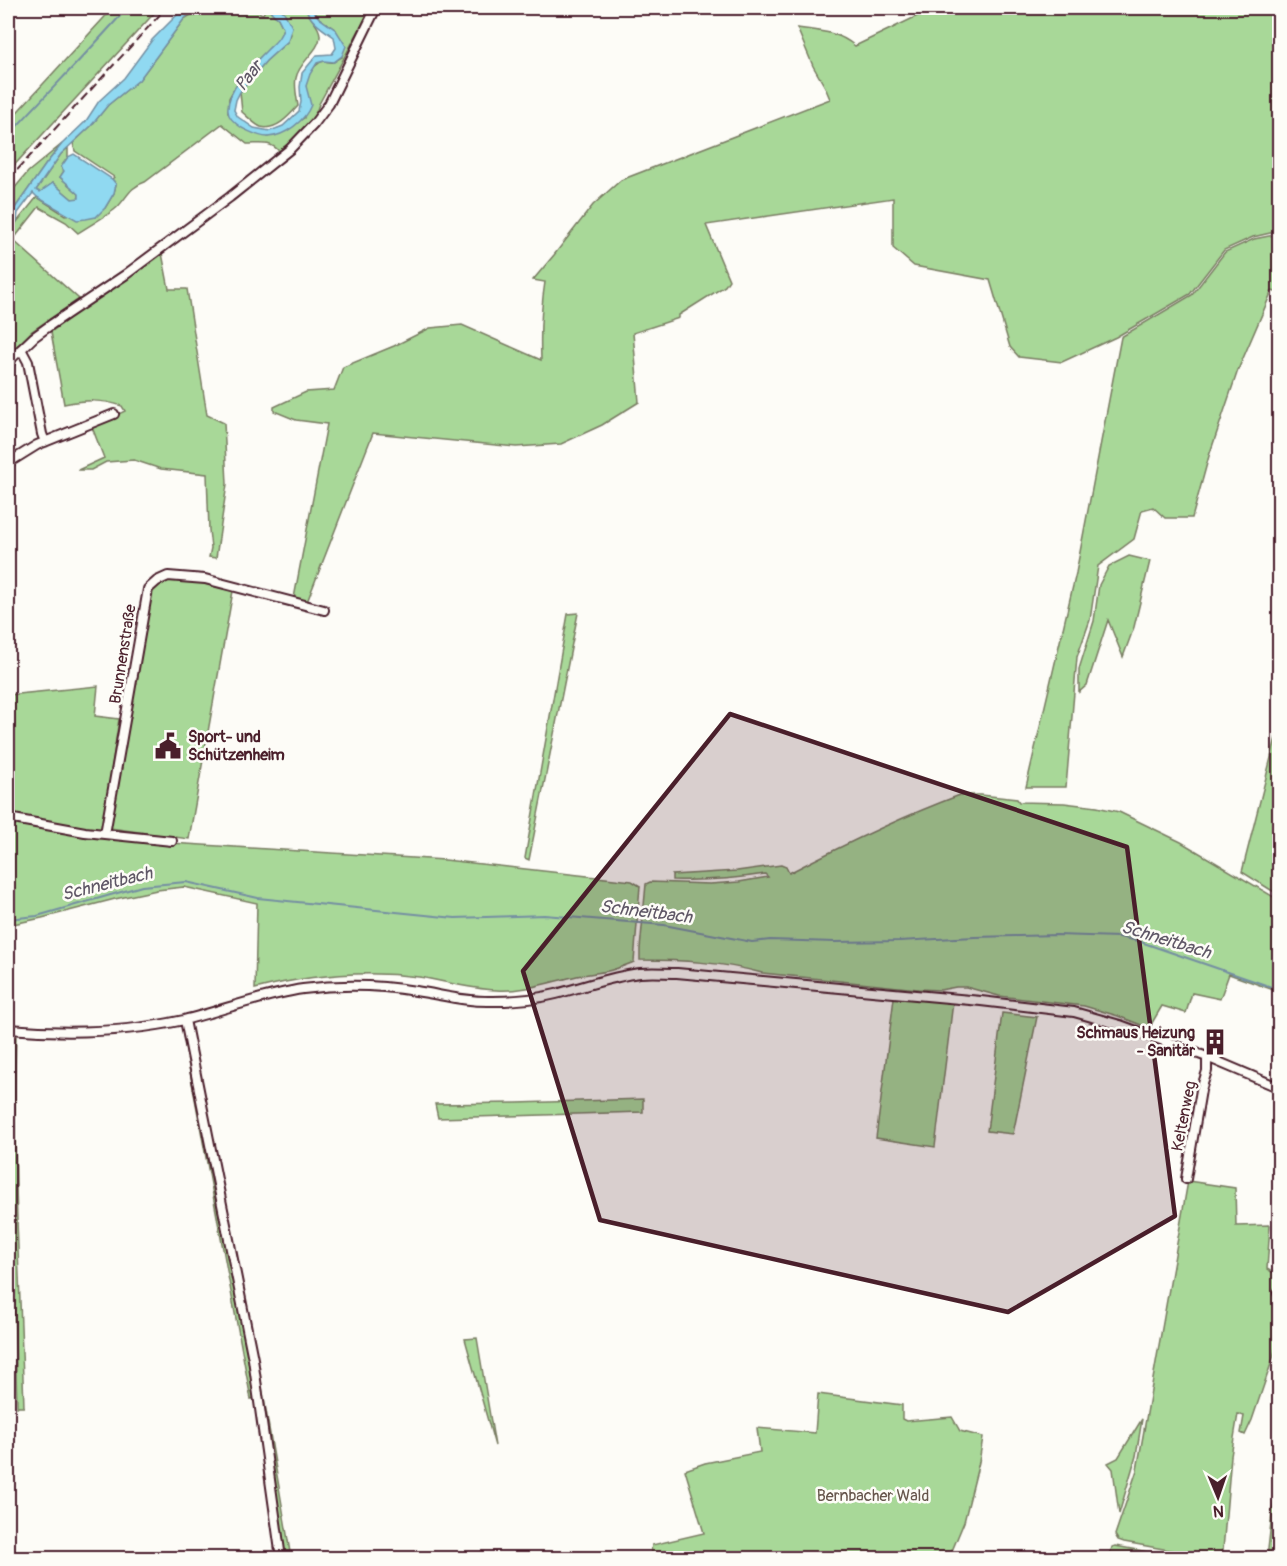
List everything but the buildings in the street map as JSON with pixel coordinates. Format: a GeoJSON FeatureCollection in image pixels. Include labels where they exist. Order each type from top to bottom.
{"type":"FeatureCollection","features":[{"type":"Feature","properties":{"kind":"street"},"geometry":{"type":"LineString","coordinates":[[8,366],[21,349],[52,324],[125,275],[290,149],[314,124],[328,104],[376,8]]}},
{"type":"Feature","properties":{"kind":"street"},"geometry":{"type":"LineString","coordinates":[[21,349],[28,362],[45,442]]}},
{"type":"Feature","properties":{"kind":"street"},"geometry":{"type":"LineString","coordinates":[[8,463],[45,442],[114,414]]}},
{"type":"Feature","properties":{"kind":"street","name":"Brunnenstraße"},"geometry":{"type":"LineString","coordinates":[[105,834],[148,589],[157,581],[168,576],[205,579],[324,610]]}},
{"type":"Feature","properties":{"kind":"street"},"geometry":{"type":"LineString","coordinates":[[8,818],[62,828],[172,841]]}},
{"type":"Feature","properties":{"kind":"street"},"geometry":{"type":"LineString","coordinates":[[8,1029],[63,1033],[133,1029],[184,1020],[303,989],[361,986],[491,1001],[553,995],[637,974],[676,973],[1074,1012],[1207,1057],[1280,1088]]}},
{"type":"Feature","properties":{"kind":"street"},"geometry":{"type":"LineString","coordinates":[[184,1020],[253,1359],[281,1558]]}},
{"type":"Feature","properties":{"kind":"street","name":"Keltenweg"},"geometry":{"type":"LineString","coordinates":[[1186,1179],[1201,1090],[1207,1071],[1207,1057]]}},
{"type":"Feature","properties":{"kind":"highlighted area"},"geometry":{"type":"Polygon","coordinates":[[[730,714],[1127,847],[1175,1216],[1008,1312],[600,1220],[523,971],[730,714]]]}},
{"type":"Feature","properties":{"kind":"green space"},"geometry":{"type":"Polygon","coordinates":[[[113,8],[159,8],[8,172],[8,122],[113,8]]]}},
{"type":"Feature","properties":{"kind":"green space"},"geometry":{"type":"Polygon","coordinates":[[[209,8],[226,12],[250,9],[263,14],[268,8],[278,18],[283,28],[280,38],[250,67],[229,98],[228,113],[268,137],[304,118],[307,80],[310,73],[321,62],[333,62],[342,57],[336,30],[319,18],[311,8],[371,8],[313,117],[297,136],[279,151],[269,144],[247,144],[222,124],[145,182],[135,187],[114,210],[78,233],[66,222],[39,207],[13,240],[79,299],[32,331],[8,355],[8,233],[37,197],[65,215],[105,208],[114,193],[116,184],[112,179],[114,177],[75,151],[73,143],[108,105],[139,80],[184,19],[209,8]]]}},
{"type":"Feature","properties":{"kind":"green space"},"geometry":{"type":"Polygon","coordinates":[[[279,8],[306,8],[319,29],[320,37],[296,78],[298,106],[277,125],[267,128],[261,127],[242,112],[240,92],[266,61],[288,41],[291,34],[284,12],[279,8]]]}},
{"type":"Feature","properties":{"kind":"green space"},"geometry":{"type":"Polygon","coordinates":[[[934,8],[1279,8],[1279,231],[1253,237],[1224,250],[1190,294],[1116,337],[1062,362],[1019,357],[1010,347],[990,280],[914,266],[893,248],[893,198],[706,225],[729,280],[725,286],[679,315],[679,318],[633,333],[639,402],[602,425],[561,444],[516,447],[373,433],[307,602],[294,598],[327,424],[296,420],[274,411],[274,407],[306,392],[334,390],[343,367],[430,328],[462,325],[541,360],[541,321],[545,282],[533,280],[593,205],[621,180],[830,99],[797,28],[842,37],[855,46],[934,8]]]}},
{"type":"Feature","properties":{"kind":"green space"},"geometry":{"type":"Polygon","coordinates":[[[62,144],[8,218],[8,196],[28,172],[62,144]]]}},
{"type":"Feature","properties":{"kind":"green space"},"geometry":{"type":"Polygon","coordinates":[[[68,148],[68,157],[61,167],[64,171],[60,177],[79,194],[79,199],[72,199],[53,183],[40,193],[36,190],[61,154],[68,148]]]}},
{"type":"Feature","properties":{"kind":"green space"},"geometry":{"type":"Polygon","coordinates":[[[1279,234],[1279,293],[1272,291],[1238,370],[1209,456],[1192,518],[1165,518],[1153,507],[1142,510],[1134,539],[1098,566],[1090,620],[1077,657],[1066,787],[1026,787],[1076,573],[1121,337],[1192,295],[1225,252],[1254,239],[1279,234]]]}},
{"type":"Feature","properties":{"kind":"green space"},"geometry":{"type":"Polygon","coordinates":[[[162,253],[169,289],[187,289],[207,415],[224,423],[227,484],[216,558],[209,557],[211,548],[207,474],[161,469],[134,460],[106,462],[91,470],[78,470],[104,458],[92,427],[125,411],[122,406],[100,401],[64,404],[51,332],[94,299],[162,253]]]}},
{"type":"Feature","properties":{"kind":"green space"},"geometry":{"type":"Polygon","coordinates":[[[1129,556],[1150,561],[1134,627],[1123,657],[1108,620],[1087,685],[1079,692],[1079,669],[1094,621],[1099,585],[1109,566],[1129,556]]]}},
{"type":"Feature","properties":{"kind":"green space"},"geometry":{"type":"Polygon","coordinates":[[[169,579],[197,582],[233,591],[189,839],[110,828],[151,592],[157,584],[169,579]]]}},
{"type":"Feature","properties":{"kind":"green space"},"geometry":{"type":"Polygon","coordinates":[[[578,613],[529,860],[525,858],[568,614],[578,613]]]}},
{"type":"Feature","properties":{"kind":"green space"},"geometry":{"type":"Polygon","coordinates":[[[98,686],[95,716],[119,719],[101,829],[96,831],[8,815],[8,695],[98,686]]]}},
{"type":"Feature","properties":{"kind":"green space"},"geometry":{"type":"Polygon","coordinates":[[[1279,726],[1279,895],[1242,872],[1279,726]]]}},
{"type":"Feature","properties":{"kind":"green space"},"geometry":{"type":"Polygon","coordinates":[[[960,795],[1017,799],[1019,802],[1064,803],[1119,812],[1181,842],[1279,900],[1279,992],[1229,974],[1220,999],[1192,993],[1186,1013],[1162,1006],[1149,1028],[1084,1006],[999,996],[966,987],[940,990],[918,989],[762,973],[701,962],[640,960],[646,884],[650,882],[710,884],[739,882],[768,877],[765,874],[719,879],[672,880],[672,875],[737,871],[781,865],[786,867],[789,873],[873,831],[960,795]]]}},
{"type":"Feature","properties":{"kind":"green space"},"geometry":{"type":"Polygon","coordinates":[[[8,820],[105,839],[445,860],[632,881],[640,886],[634,962],[608,971],[517,990],[467,987],[419,977],[378,974],[316,977],[255,989],[257,903],[184,887],[115,899],[8,925],[8,820]]]}},
{"type":"Feature","properties":{"kind":"green space"},"geometry":{"type":"Polygon","coordinates":[[[894,998],[953,1002],[935,1147],[876,1138],[894,998]]]}},
{"type":"Feature","properties":{"kind":"green space"},"geometry":{"type":"Polygon","coordinates":[[[1002,1013],[1037,1017],[1013,1134],[987,1131],[1002,1013]]]}},
{"type":"Feature","properties":{"kind":"green space"},"geometry":{"type":"Polygon","coordinates":[[[182,1029],[216,1201],[246,1335],[256,1398],[251,1399],[182,1029]]]}},
{"type":"Feature","properties":{"kind":"green space"},"geometry":{"type":"Polygon","coordinates":[[[8,1032],[16,1033],[16,1174],[24,1407],[17,1407],[10,1167],[8,1166],[8,1032]]]}},
{"type":"Feature","properties":{"kind":"green space"},"geometry":{"type":"Polygon","coordinates":[[[643,1099],[643,1112],[438,1118],[435,1104],[517,1103],[643,1099]]]}},
{"type":"Feature","properties":{"kind":"green space"},"geometry":{"type":"Polygon","coordinates":[[[1188,1181],[1235,1188],[1236,1226],[1270,1225],[1267,1269],[1279,1276],[1280,1331],[1273,1358],[1245,1435],[1241,1433],[1244,1416],[1238,1414],[1231,1456],[1223,1550],[1220,1558],[1124,1542],[1118,1540],[1115,1535],[1137,1470],[1188,1181]]]}},
{"type":"Feature","properties":{"kind":"green space"},"geometry":{"type":"Polygon","coordinates":[[[477,1338],[495,1446],[465,1339],[477,1338]]]}},
{"type":"Feature","properties":{"kind":"green space"},"geometry":{"type":"Polygon","coordinates":[[[258,1363],[291,1558],[284,1558],[256,1364],[258,1363]]]}},
{"type":"Feature","properties":{"kind":"green space","name":"Bernbacher Wald"},"geometry":{"type":"Polygon","coordinates":[[[818,1394],[902,1405],[902,1419],[906,1421],[952,1417],[960,1431],[983,1437],[964,1522],[949,1558],[650,1558],[652,1545],[704,1533],[685,1470],[705,1463],[760,1452],[757,1428],[815,1433],[818,1394]]]}},
{"type":"Feature","properties":{"kind":"green space"},"geometry":{"type":"Polygon","coordinates":[[[1142,1419],[1136,1456],[1119,1514],[1113,1469],[1108,1463],[1118,1458],[1142,1419]]]}},
{"type":"Feature","properties":{"kind":"green space"},"geometry":{"type":"Polygon","coordinates":[[[1279,1452],[1280,1515],[1273,1558],[1267,1558],[1279,1452]]]}},
{"type":"Feature","properties":{"kind":"green space"},"geometry":{"type":"Polygon","coordinates":[[[1112,1547],[1182,1558],[1109,1558],[1112,1547]]]}},
{"type":"Feature","properties":{"kind":"water"},"geometry":{"type":"Polygon","coordinates":[[[184,8],[203,8],[195,10],[184,19],[139,80],[108,105],[91,126],[61,154],[36,190],[40,192],[53,183],[72,199],[79,198],[79,194],[60,177],[64,171],[61,167],[68,157],[74,154],[116,184],[114,193],[105,208],[96,217],[77,220],[33,193],[18,213],[17,221],[8,233],[8,218],[46,164],[62,144],[86,121],[99,101],[124,78],[152,40],[184,8]]]}},
{"type":"Feature","properties":{"kind":"water","name":"Paar"},"geometry":{"type":"Polygon","coordinates":[[[268,8],[279,8],[284,12],[292,27],[288,41],[266,61],[236,100],[234,110],[238,117],[254,128],[270,131],[283,126],[299,111],[302,73],[317,55],[332,54],[336,48],[334,37],[314,21],[306,8],[311,8],[319,18],[336,30],[346,46],[342,56],[334,62],[317,63],[310,74],[306,86],[311,105],[304,117],[287,131],[268,137],[242,128],[235,123],[228,111],[231,95],[236,86],[282,32],[283,28],[278,18],[268,8]]]}},
{"type":"Feature","properties":{"kind":"waterway"},"geometry":{"type":"LineString","coordinates":[[8,136],[127,8]]}},
{"type":"Feature","properties":{"kind":"waterway","name":"Schneitbach"},"geometry":{"type":"LineString","coordinates":[[8,919],[37,916],[142,886],[186,882],[258,898],[455,918],[544,915],[664,925],[752,942],[770,940],[899,941],[1057,935],[1119,937],[1138,941],[1280,990]]}},
{"type":"Feature","properties":{"kind":"railway"},"geometry":{"type":"LineString","coordinates":[[8,180],[166,8]]}},
{"type":"Feature","properties":{"kind":"place","name":"Sport- und Schützenheim"},"geometry":{"type":"Point","coordinates":[168,746]}},
{"type":"Feature","properties":{"kind":"place","name":"Schmaus Heizung - Sanitär"},"geometry":{"type":"Point","coordinates":[1215,1042]}}]}
